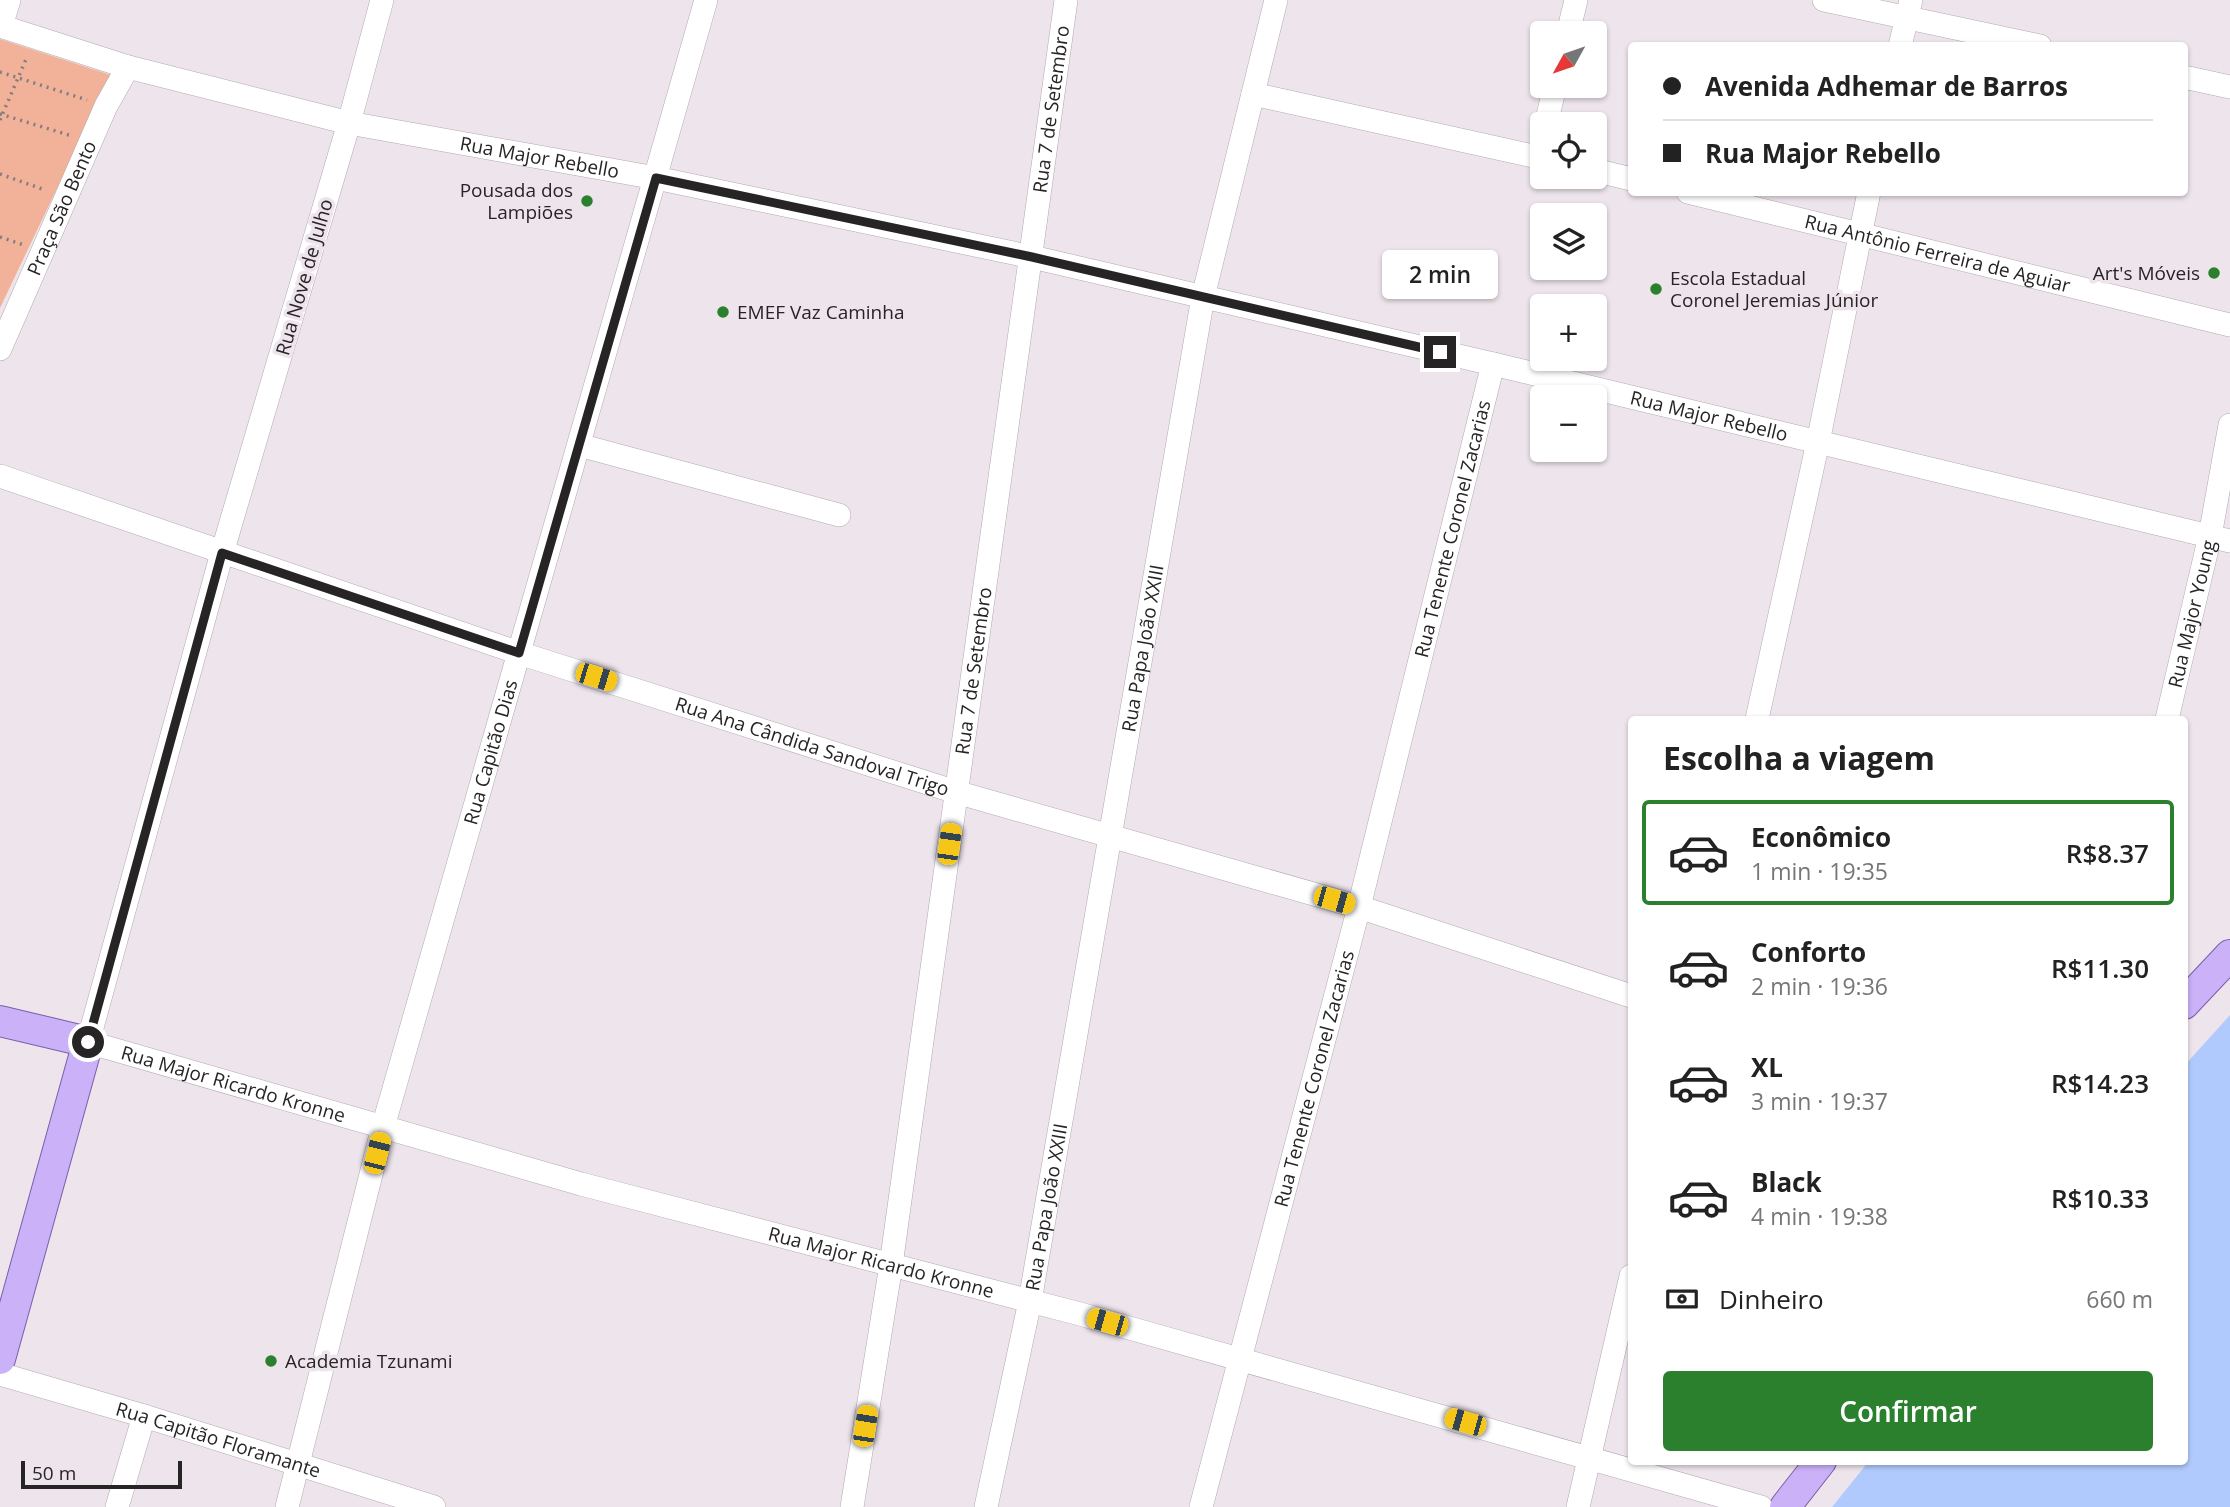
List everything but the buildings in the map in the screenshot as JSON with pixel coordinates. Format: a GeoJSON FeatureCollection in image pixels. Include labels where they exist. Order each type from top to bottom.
{"type":"FeatureCollection","features":[{"type":"Feature","properties":{"kind":"main road"},"geometry":{"type":"LineString","coordinates":[[2188,1000],[2230,955]]}},
{"type":"Feature","properties":{"kind":"main road","name":"Rua Major Ricardo Kronne"},"geometry":{"type":"LineString","coordinates":[[0,1021],[88,1042]]}},
{"type":"Feature","properties":{"kind":"main road"},"geometry":{"type":"LineString","coordinates":[[0,1359],[88,1042]]}},
{"type":"Feature","properties":{"kind":"main road"},"geometry":{"type":"LineString","coordinates":[[1785,1507],[1818,1465]]}},
{"type":"Feature","properties":{"kind":"street"},"geometry":{"type":"LineString","coordinates":[[1,26],[9,0]]}},
{"type":"Feature","properties":{"kind":"street","name":"Rua Nove de Julho"},"geometry":{"type":"LineString","coordinates":[[88,1042],[222,553],[349,123],[382,0]]}},
{"type":"Feature","properties":{"kind":"street","name":"Rua Capitão Dias"},"geometry":{"type":"LineString","coordinates":[[287,1507],[383,1127],[706,0]]}},
{"type":"Feature","properties":{"kind":"street","name":"Rua 7 de Setembro"},"geometry":{"type":"LineString","coordinates":[[852,1507],[891,1265],[1066,0]]}},
{"type":"Feature","properties":{"kind":"street","name":"Rua Papa João XXIII"},"geometry":{"type":"LineString","coordinates":[[986,1507],[1030,1301],[1203,297],[1276,0]]}},
{"type":"Feature","properties":{"kind":"street"},"geometry":{"type":"LineString","coordinates":[[1571,21],[1576,0]]}},
{"type":"Feature","properties":{"kind":"street"},"geometry":{"type":"LineString","coordinates":[[1824,0],[1908,8],[2026,42]]}},
{"type":"Feature","properties":{"kind":"street"},"geometry":{"type":"LineString","coordinates":[[1901,42],[1908,8]]}},
{"type":"Feature","properties":{"kind":"street","name":"Rua Major Rebello"},"geometry":{"type":"LineString","coordinates":[[1,26],[128,67],[349,123],[656,178],[1032,257],[1493,364],[2220,539]]}},
{"type":"Feature","properties":{"kind":"street","name":"Praça São Bento"},"geometry":{"type":"LineString","coordinates":[[0,349],[106,106],[128,67]]}},
{"type":"Feature","properties":{"kind":"street"},"geometry":{"type":"LineString","coordinates":[[2188,78],[2230,87]]}},
{"type":"Feature","properties":{"kind":"street"},"geometry":{"type":"LineString","coordinates":[[1253,93],[1530,150]]}},
{"type":"Feature","properties":{"kind":"street"},"geometry":{"type":"LineString","coordinates":[[1607,173],[1628,178]]}},
{"type":"Feature","properties":{"kind":"street","name":"Rua Antônio Ferreira de Aguiar"},"geometry":{"type":"LineString","coordinates":[[1705,196],[2230,325]]}},
{"type":"Feature","properties":{"kind":"street"},"geometry":{"type":"LineString","coordinates":[[1758,716],[1869,196]]}},
{"type":"Feature","properties":{"kind":"street","name":"Rua Tenente Coronel Zacarias"},"geometry":{"type":"LineString","coordinates":[[1201,1507],[1359,907],[1493,364]]}},
{"type":"Feature","properties":{"kind":"street","name":"Rua Major Young"},"geometry":{"type":"LineString","coordinates":[[2168,716],[2220,539],[2230,425]]}},
{"type":"Feature","properties":{"kind":"street"},"geometry":{"type":"LineString","coordinates":[[579,445],[839,516]]}},
{"type":"Feature","properties":{"kind":"street","name":"Rua Ana Cândida Sandoval Trigo"},"geometry":{"type":"LineString","coordinates":[[0,476],[519,653],[956,792],[1359,907],[1628,995]]}},
{"type":"Feature","properties":{"kind":"street","name":"Rua Major Ricardo Kronne"},"geometry":{"type":"LineString","coordinates":[[88,1042],[581,1184],[1030,1301],[1761,1507]]}},
{"type":"Feature","properties":{"kind":"street"},"geometry":{"type":"LineString","coordinates":[[1578,1507],[1628,1289]]}},
{"type":"Feature","properties":{"kind":"street","name":"Rua Capitão Floramante"},"geometry":{"type":"LineString","coordinates":[[0,1374],[434,1507]]}},
{"type":"Feature","properties":{"kind":"street"},"geometry":{"type":"LineString","coordinates":[[117,1507],[144,1416]]}},
{"type":"Feature","properties":{"kind":"path"},"geometry":{"type":"LineString","coordinates":[[35,37],[1,116],[90,142]]}},
{"type":"Feature","properties":{"kind":"path"},"geometry":{"type":"LineString","coordinates":[[0,72],[106,106]]}},
{"type":"Feature","properties":{"kind":"path"},"geometry":{"type":"LineString","coordinates":[[0,174],[67,197]]}},
{"type":"Feature","properties":{"kind":"shaded area"},"geometry":{"type":"Polygon","coordinates":[[[0,39],[111,75],[0,308],[0,39]]]}},
{"type":"Feature","properties":{"kind":"water"},"geometry":{"type":"Polygon","coordinates":[[[2230,1015],[2230,1507],[1832,1507],[1866,1465],[2188,1465],[2188,1062],[2230,1015]]]}},
{"type":"Feature","properties":{"kind":"place","name":"Pousada dos Lampiões"},"geometry":{"type":"Point","coordinates":[587,201]}},
{"type":"Feature","properties":{"kind":"place","name":"Art's Móveis"},"geometry":{"type":"Point","coordinates":[2214,273]}},
{"type":"Feature","properties":{"kind":"place","name":"Escola Estadual Coronel Jeremias Júnior"},"geometry":{"type":"Point","coordinates":[1656,289]}},
{"type":"Feature","properties":{"kind":"place","name":"EMEF Vaz Caminha"},"geometry":{"type":"Point","coordinates":[723,312]}},
{"type":"Feature","properties":{"kind":"place","name":"Academia Tzunami"},"geometry":{"type":"Point","coordinates":[271,1361]}},
{"type":"Feature","properties":{"kind":"route"},"geometry":{"type":"LineString","coordinates":[[88,1042],[222,553],[519,653],[656,178],[1032,257],[1440,352]]}}]}
